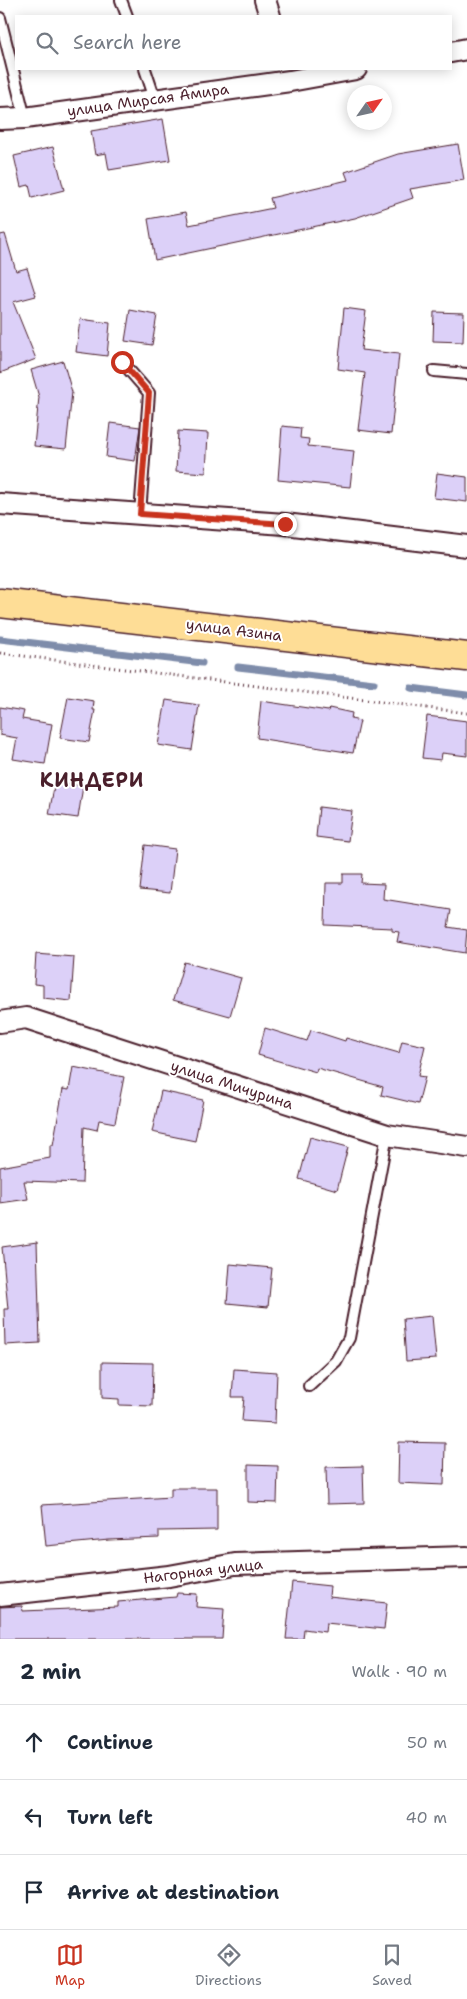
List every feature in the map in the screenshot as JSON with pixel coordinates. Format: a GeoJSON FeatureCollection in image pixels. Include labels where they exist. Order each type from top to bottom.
{"type":"FeatureCollection","features":[{"type":"Feature","properties":{"kind":"main road","name":"улица Азина"},"geometry":{"type":"LineString","coordinates":[[0,603],[467,657]]}},
{"type":"Feature","properties":{"kind":"street"},"geometry":{"type":"LineString","coordinates":[[265,0],[270,15]]}},
{"type":"Feature","properties":{"kind":"street"},"geometry":{"type":"LineString","coordinates":[[452,52],[467,49]]}},
{"type":"Feature","properties":{"kind":"street","name":"улица Мирсая Амира"},"geometry":{"type":"LineString","coordinates":[[0,119],[25,118],[155,99],[288,75],[345,70]]}},
{"type":"Feature","properties":{"kind":"street"},"geometry":{"type":"LineString","coordinates":[[0,504],[285,524],[467,546]]}},
{"type":"Feature","properties":{"kind":"street","name":"улица Мичурина"},"geometry":{"type":"LineString","coordinates":[[0,1022],[26,1018],[387,1136],[467,1147]]}},
{"type":"Feature","properties":{"kind":"street","name":"Нагорная улица"},"geometry":{"type":"LineString","coordinates":[[0,1595],[169,1576],[235,1564],[467,1557]]}},
{"type":"Feature","properties":{"kind":"lane"},"geometry":{"type":"LineString","coordinates":[[122,0],[127,15]]}},
{"type":"Feature","properties":{"kind":"lane"},"geometry":{"type":"LineString","coordinates":[[0,18],[25,118]]}},
{"type":"Feature","properties":{"kind":"lane"},"geometry":{"type":"LineString","coordinates":[[145,70],[155,99]]}},
{"type":"Feature","properties":{"kind":"lane"},"geometry":{"type":"LineString","coordinates":[[122,362],[149,393],[140,514]]}},
{"type":"Feature","properties":{"kind":"lane"},"geometry":{"type":"LineString","coordinates":[[434,371],[467,374]]}},
{"type":"Feature","properties":{"kind":"lane"},"geometry":{"type":"LineString","coordinates":[[309,1386],[336,1360],[349,1338],[387,1136]]}},
{"type":"Feature","properties":{"kind":"path"},"geometry":{"type":"LineString","coordinates":[[0,653],[467,713]]}},
{"type":"Feature","properties":{"kind":"building"},"geometry":{"type":"Polygon","coordinates":[[[163,119],[170,160],[109,170],[106,153],[95,155],[91,131],[163,119]]]}},
{"type":"Feature","properties":{"kind":"building"},"geometry":{"type":"Polygon","coordinates":[[[458,144],[464,180],[410,189],[413,198],[355,218],[155,260],[148,219],[186,212],[189,225],[273,208],[270,198],[348,180],[345,172],[398,154],[458,144]]]}},
{"type":"Feature","properties":{"kind":"building"},"geometry":{"type":"Polygon","coordinates":[[[53,147],[64,190],[32,198],[29,185],[21,187],[14,156],[53,147]]]}},
{"type":"Feature","properties":{"kind":"building"},"geometry":{"type":"Polygon","coordinates":[[[5,234],[16,271],[27,268],[36,296],[13,302],[36,359],[0,373],[0,235],[5,234]]]}},
{"type":"Feature","properties":{"kind":"building"},"geometry":{"type":"Polygon","coordinates":[[[344,308],[366,311],[361,350],[399,354],[391,434],[358,430],[365,373],[338,369],[344,308]]]}},
{"type":"Feature","properties":{"kind":"building"},"geometry":{"type":"Polygon","coordinates":[[[130,310],[157,315],[152,345],[125,341],[130,310]]]}},
{"type":"Feature","properties":{"kind":"building"},"geometry":{"type":"Polygon","coordinates":[[[434,312],[464,313],[463,342],[433,341],[434,312]]]}},
{"type":"Feature","properties":{"kind":"building"},"geometry":{"type":"Polygon","coordinates":[[[80,319],[110,323],[107,356],[76,352],[80,319]]]}},
{"type":"Feature","properties":{"kind":"building"},"geometry":{"type":"Polygon","coordinates":[[[63,361],[72,392],[66,449],[34,446],[39,397],[31,370],[63,361]]]}},
{"type":"Feature","properties":{"kind":"building"},"geometry":{"type":"Polygon","coordinates":[[[110,423],[140,427],[135,461],[106,457],[110,423]]]}},
{"type":"Feature","properties":{"kind":"building"},"geometry":{"type":"Polygon","coordinates":[[[282,426],[301,428],[300,438],[309,439],[308,446],[354,451],[350,487],[278,480],[282,426]]]}},
{"type":"Feature","properties":{"kind":"building"},"geometry":{"type":"Polygon","coordinates":[[[178,431],[208,433],[206,473],[176,471],[178,431]]]}},
{"type":"Feature","properties":{"kind":"building"},"geometry":{"type":"Polygon","coordinates":[[[437,473],[467,477],[467,502],[434,498],[437,473]]]}},
{"type":"Feature","properties":{"kind":"building"},"geometry":{"type":"Polygon","coordinates":[[[68,697],[94,701],[93,710],[95,710],[89,742],[60,738],[68,697]]]}},
{"type":"Feature","properties":{"kind":"building"},"geometry":{"type":"Polygon","coordinates":[[[166,700],[199,705],[192,750],[158,745],[166,700]]]}},
{"type":"Feature","properties":{"kind":"building"},"geometry":{"type":"Polygon","coordinates":[[[261,701],[328,711],[329,708],[352,713],[351,719],[360,721],[353,753],[257,738],[261,701]]]}},
{"type":"Feature","properties":{"kind":"building"},"geometry":{"type":"Polygon","coordinates":[[[0,707],[24,711],[22,719],[52,724],[45,764],[13,759],[17,738],[0,735],[0,707]]]}},
{"type":"Feature","properties":{"kind":"building"},"geometry":{"type":"Polygon","coordinates":[[[427,716],[467,721],[467,756],[442,753],[441,760],[422,758],[427,716]]]}},
{"type":"Feature","properties":{"kind":"building"},"geometry":{"type":"Polygon","coordinates":[[[55,782],[83,786],[78,818],[49,814],[55,782]]]}},
{"type":"Feature","properties":{"kind":"building"},"geometry":{"type":"Polygon","coordinates":[[[319,807],[352,811],[348,841],[316,837],[319,807]]]}},
{"type":"Feature","properties":{"kind":"building"},"geometry":{"type":"Polygon","coordinates":[[[145,845],[175,849],[170,893],[140,890],[145,845]]]}},
{"type":"Feature","properties":{"kind":"building"},"geometry":{"type":"Polygon","coordinates":[[[343,874],[362,874],[361,883],[384,884],[383,899],[451,910],[448,927],[467,930],[465,953],[397,942],[399,932],[392,931],[392,928],[325,925],[326,883],[343,883],[343,874]]]}},
{"type":"Feature","properties":{"kind":"building"},"geometry":{"type":"Polygon","coordinates":[[[36,954],[74,957],[71,1001],[43,998],[43,985],[34,984],[36,954]]]}},
{"type":"Feature","properties":{"kind":"building"},"geometry":{"type":"Polygon","coordinates":[[[184,962],[241,978],[230,1016],[173,1000],[184,962]]]}},
{"type":"Feature","properties":{"kind":"building"},"geometry":{"type":"Polygon","coordinates":[[[265,1028],[307,1041],[311,1030],[345,1041],[346,1038],[399,1053],[402,1041],[425,1046],[418,1076],[425,1077],[418,1104],[381,1095],[383,1087],[317,1068],[316,1072],[258,1055],[265,1028]]]}},
{"type":"Feature","properties":{"kind":"building"},"geometry":{"type":"Polygon","coordinates":[[[73,1067],[124,1077],[115,1123],[99,1120],[97,1130],[84,1127],[82,1183],[24,1181],[28,1199],[0,1203],[0,1167],[50,1158],[50,1145],[53,1145],[63,1089],[69,1090],[73,1067]]]}},
{"type":"Feature","properties":{"kind":"building"},"geometry":{"type":"Polygon","coordinates":[[[161,1091],[203,1100],[195,1141],[152,1132],[161,1091]]]}},
{"type":"Feature","properties":{"kind":"building"},"geometry":{"type":"Polygon","coordinates":[[[310,1137],[348,1147],[337,1190],[299,1179],[310,1137]]]}},
{"type":"Feature","properties":{"kind":"building"},"geometry":{"type":"Polygon","coordinates":[[[37,1242],[40,1343],[5,1345],[4,1309],[8,1309],[2,1247],[37,1242]]]}},
{"type":"Feature","properties":{"kind":"building"},"geometry":{"type":"Polygon","coordinates":[[[230,1264],[272,1268],[268,1307],[227,1303],[230,1264]]]}},
{"type":"Feature","properties":{"kind":"building"},"geometry":{"type":"Polygon","coordinates":[[[432,1316],[436,1359],[406,1361],[403,1319],[432,1316]]]}},
{"type":"Feature","properties":{"kind":"building"},"geometry":{"type":"Polygon","coordinates":[[[102,1362],[153,1363],[152,1406],[119,1405],[119,1399],[102,1398],[102,1362]]]}},
{"type":"Feature","properties":{"kind":"building"},"geometry":{"type":"Polygon","coordinates":[[[234,1369],[277,1372],[275,1423],[242,1421],[244,1397],[232,1397],[234,1369]]]}},
{"type":"Feature","properties":{"kind":"building"},"geometry":{"type":"Polygon","coordinates":[[[399,1442],[445,1443],[444,1485],[398,1483],[399,1442]]]}},
{"type":"Feature","properties":{"kind":"building"},"geometry":{"type":"Polygon","coordinates":[[[248,1465],[278,1466],[277,1503],[248,1502],[248,1465]]]}},
{"type":"Feature","properties":{"kind":"building"},"geometry":{"type":"Polygon","coordinates":[[[363,1466],[364,1503],[327,1504],[326,1467],[363,1466]]]}},
{"type":"Feature","properties":{"kind":"building"},"geometry":{"type":"Polygon","coordinates":[[[171,1488],[217,1488],[217,1530],[159,1531],[159,1538],[109,1540],[46,1546],[42,1505],[171,1497],[171,1488]]]}},
{"type":"Feature","properties":{"kind":"building"},"geometry":{"type":"Polygon","coordinates":[[[292,1582],[330,1586],[329,1597],[387,1603],[384,1629],[326,1623],[325,1632],[304,1629],[303,1639],[286,1639],[292,1582]]]}},
{"type":"Feature","properties":{"kind":"building"},"geometry":{"type":"Polygon","coordinates":[[[177,1593],[197,1594],[196,1607],[224,1609],[222,1639],[0,1639],[0,1607],[22,1606],[23,1611],[118,1607],[118,1602],[176,1597],[177,1593]]]}},
{"type":"Feature","properties":{"kind":"waterway"},"geometry":{"type":"LineString","coordinates":[[0,639],[202,663]]}},
{"type":"Feature","properties":{"kind":"waterway"},"geometry":{"type":"LineString","coordinates":[[238,667],[374,683]]}},
{"type":"Feature","properties":{"kind":"waterway"},"geometry":{"type":"LineString","coordinates":[[411,688],[467,695]]}},
{"type":"Feature","properties":{"kind":"district","name":"КИНДЕРИ"},"geometry":{"type":"Point","coordinates":[92,780]}},
{"type":"Feature","properties":{"kind":"route"},"geometry":{"type":"LineString","coordinates":[[122,362],[149,393],[140,514],[285,524]]}}]}
